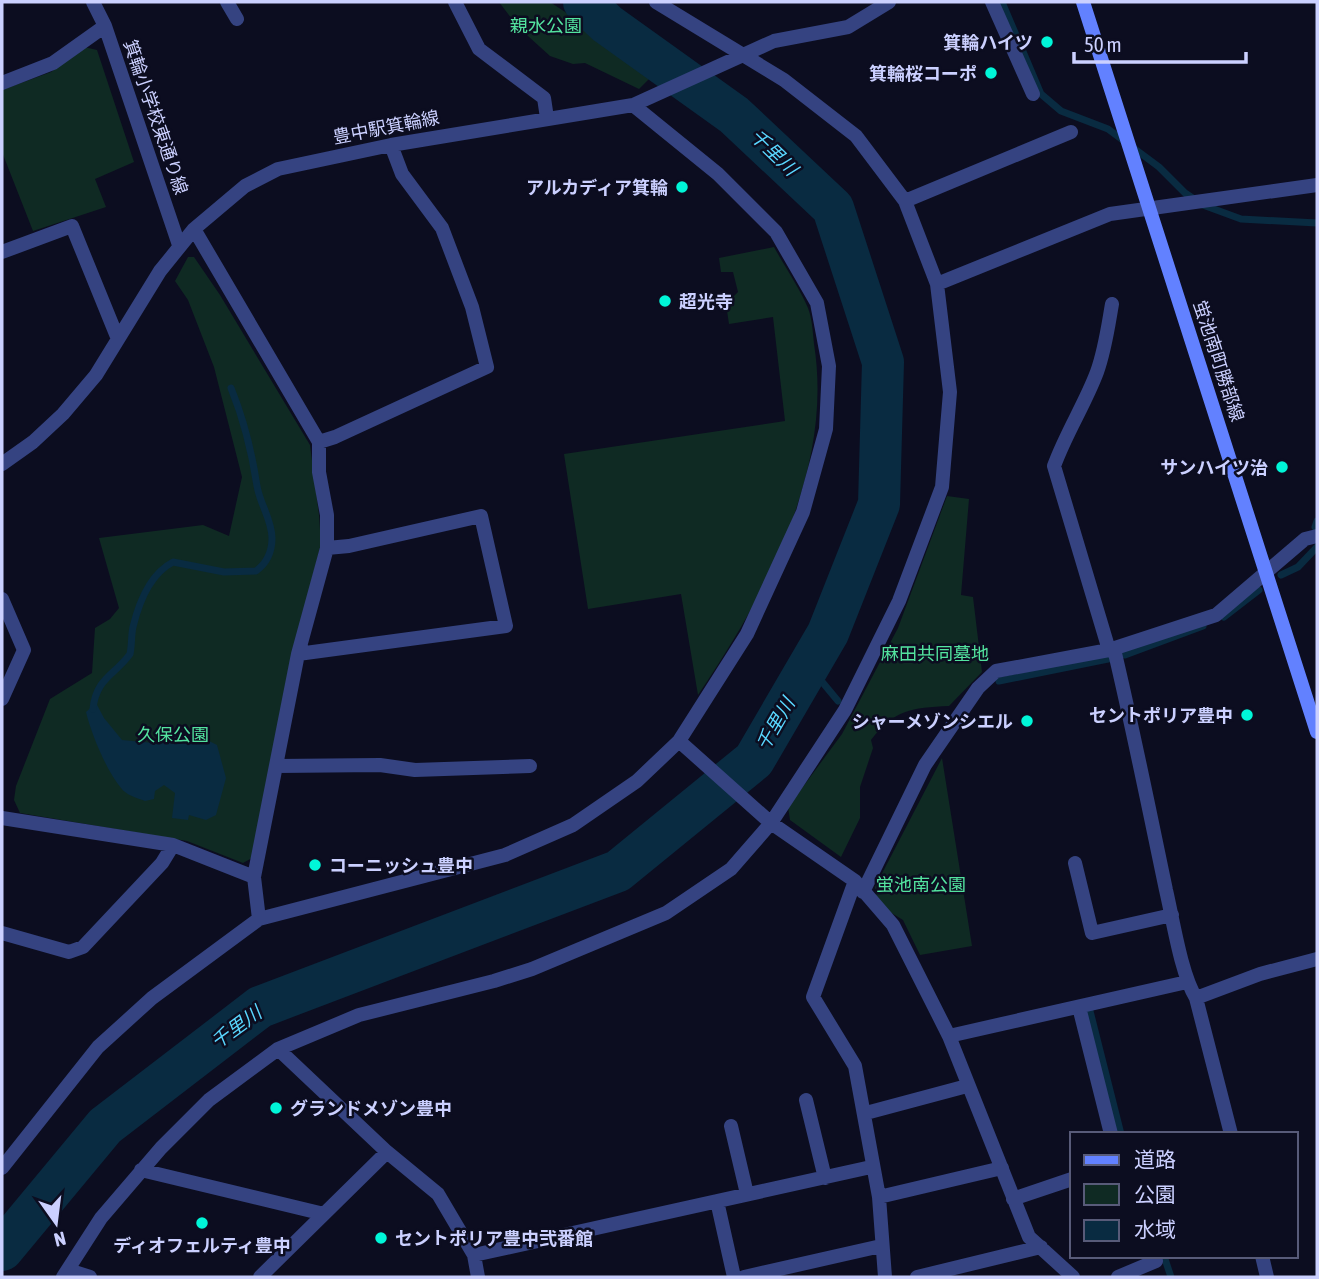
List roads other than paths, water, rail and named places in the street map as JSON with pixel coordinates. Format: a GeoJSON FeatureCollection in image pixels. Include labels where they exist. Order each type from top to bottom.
{"type":"FeatureCollection","features":[{"type":"Feature","properties":{"kind":"street","name":"箕輪小学校東通り線"},"geometry":{"type":"LineString","coordinates":[[93,2],[105,26],[179,245]]}},
{"type":"Feature","properties":{"kind":"street"},"geometry":{"type":"LineString","coordinates":[[227,2],[237,19]]}},
{"type":"Feature","properties":{"kind":"street"},"geometry":{"type":"LineString","coordinates":[[456,2],[479,49],[544,98],[547,118]]}},
{"type":"Feature","properties":{"kind":"street"},"geometry":{"type":"LineString","coordinates":[[90,1277],[66,1274],[102,1218],[141,1170],[209,1100],[278,1049],[359,1015],[532,969],[666,913],[731,869],[771,823],[851,698],[899,601],[942,487],[950,392],[937,284],[905,201],[856,136],[783,80],[740,57],[656,2]]}},
{"type":"Feature","properties":{"kind":"street","name":"豊中駅箕輪線"},"geometry":{"type":"LineString","coordinates":[[2,464],[33,442],[96,375],[179,245],[244,187],[278,169],[391,145],[636,104],[774,41],[848,27],[889,2]]}},
{"type":"Feature","properties":{"kind":"street"},"geometry":{"type":"LineString","coordinates":[[992,2],[1033,94]]}},
{"type":"Feature","properties":{"kind":"street","name":"蛍池南町勝部線"},"geometry":{"type":"LineString","coordinates":[[1083,2],[1317,732]]}},
{"type":"Feature","properties":{"kind":"street"},"geometry":{"type":"LineString","coordinates":[[2,83],[53,63],[105,26]]}},
{"type":"Feature","properties":{"kind":"street"},"geometry":{"type":"LineString","coordinates":[[2,1168],[98,1047],[152,998],[259,919],[506,855],[573,825],[637,781],[679,741],[747,634],[803,512],[826,429],[829,366],[817,303],[776,232],[718,174],[636,104]]}},
{"type":"Feature","properties":{"kind":"street"},"geometry":{"type":"LineString","coordinates":[[905,201],[1071,132]]}},
{"type":"Feature","properties":{"kind":"street"},"geometry":{"type":"LineString","coordinates":[[318,442],[335,438],[487,367],[472,307],[442,228],[402,174],[391,145]]}},
{"type":"Feature","properties":{"kind":"street"},"geometry":{"type":"LineString","coordinates":[[937,284],[1110,214],[1317,185]]}},
{"type":"Feature","properties":{"kind":"street"},"geometry":{"type":"LineString","coordinates":[[2,253],[72,226],[118,338]]}},
{"type":"Feature","properties":{"kind":"street"},"geometry":{"type":"LineString","coordinates":[[194,229],[318,442],[319,472],[327,515],[327,548],[298,654],[254,877],[259,919]]}},
{"type":"Feature","properties":{"kind":"street"},"geometry":{"type":"LineString","coordinates":[[1112,304],[1104,350],[1096,375],[1063,440],[1054,466],[1112,649],[1186,968],[1186,982],[1196,998],[1230,1132]]}},
{"type":"Feature","properties":{"kind":"street"},"geometry":{"type":"LineString","coordinates":[[298,654],[506,626],[481,516],[349,546],[327,548]]}},
{"type":"Feature","properties":{"kind":"street"},"geometry":{"type":"LineString","coordinates":[[886,1277],[881,1245],[879,1197],[871,1167],[866,1113],[855,1066],[813,997],[859,886],[925,765],[978,688],[996,671],[1112,649],[1216,615],[1305,539],[1317,536]]}},
{"type":"Feature","properties":{"kind":"street"},"geometry":{"type":"LineString","coordinates":[[2,599],[24,650],[2,699]]}},
{"type":"Feature","properties":{"kind":"street"},"geometry":{"type":"LineString","coordinates":[[679,741],[771,823],[859,886],[893,925],[949,1036],[1029,1237],[1073,1277]]}},
{"type":"Feature","properties":{"kind":"street"},"geometry":{"type":"LineString","coordinates":[[277,766],[380,765],[415,770],[530,766]]}},
{"type":"Feature","properties":{"kind":"street"},"geometry":{"type":"LineString","coordinates":[[2,818],[173,845],[254,877]]}},
{"type":"Feature","properties":{"kind":"street"},"geometry":{"type":"LineString","coordinates":[[2,933],[69,952],[83,947],[163,863],[173,845]]}},
{"type":"Feature","properties":{"kind":"street"},"geometry":{"type":"LineString","coordinates":[[1075,863],[1092,933],[1172,915]]}},
{"type":"Feature","properties":{"kind":"street"},"geometry":{"type":"LineString","coordinates":[[1196,998],[1260,974],[1317,959]]}},
{"type":"Feature","properties":{"kind":"street"},"geometry":{"type":"LineString","coordinates":[[949,1036],[1186,982]]}},
{"type":"Feature","properties":{"kind":"street"},"geometry":{"type":"LineString","coordinates":[[1079,1007],[1110,1132]]}},
{"type":"Feature","properties":{"kind":"street"},"geometry":{"type":"LineString","coordinates":[[278,1049],[387,1152],[438,1194],[474,1255],[478,1277]]}},
{"type":"Feature","properties":{"kind":"street"},"geometry":{"type":"LineString","coordinates":[[866,1113],[967,1086]]}},
{"type":"Feature","properties":{"kind":"street"},"geometry":{"type":"LineString","coordinates":[[806,1100],[825,1178]]}},
{"type":"Feature","properties":{"kind":"street"},"geometry":{"type":"LineString","coordinates":[[731,1126],[747,1194]]}},
{"type":"Feature","properties":{"kind":"street"},"geometry":{"type":"LineString","coordinates":[[260,1277],[387,1152]]}},
{"type":"Feature","properties":{"kind":"street"},"geometry":{"type":"LineString","coordinates":[[474,1255],[871,1167]]}},
{"type":"Feature","properties":{"kind":"street"},"geometry":{"type":"LineString","coordinates":[[879,1197],[1002,1168]]}},
{"type":"Feature","properties":{"kind":"street"},"geometry":{"type":"LineString","coordinates":[[141,1170],[324,1214]]}},
{"type":"Feature","properties":{"kind":"street"},"geometry":{"type":"LineString","coordinates":[[1013,1199],[1070,1180]]}},
{"type":"Feature","properties":{"kind":"street"},"geometry":{"type":"LineString","coordinates":[[718,1201],[734,1277]]}},
{"type":"Feature","properties":{"kind":"street"},"geometry":{"type":"LineString","coordinates":[[744,1277],[881,1245]]}},
{"type":"Feature","properties":{"kind":"street"},"geometry":{"type":"LineString","coordinates":[[917,1277],[1041,1247]]}},
{"type":"Feature","properties":{"kind":"street"},"geometry":{"type":"LineString","coordinates":[[1118,1277],[1156,1261],[1155,1258]]}},
{"type":"Feature","properties":{"kind":"street"},"geometry":{"type":"LineString","coordinates":[[1262,1258],[1267,1277]]}},
{"type":"Feature","properties":{"kind":"water"},"geometry":{"type":"Polygon","coordinates":[[[96,703],[122,740],[154,743],[175,732],[201,737],[217,745],[226,778],[216,815],[206,820],[189,815],[188,820],[172,818],[175,793],[164,785],[155,791],[154,799],[145,801],[123,790],[105,762],[88,721],[86,712],[96,703]]]}},
{"type":"Feature","properties":{"kind":"waterway","name":"千里川"},"geometry":{"type":"LineString","coordinates":[[2,1250],[105,1126],[260,1007],[618,871],[754,760],[828,633],[879,504],[883,362],[833,208],[734,115],[607,24],[584,2]]}},
{"type":"Feature","properties":{"kind":"waterway"},"geometry":{"type":"LineString","coordinates":[[1002,2],[1041,94],[1061,111],[1108,129],[1159,167],[1185,193],[1203,205],[1241,219],[1317,223]]}},
{"type":"Feature","properties":{"kind":"waterway"},"geometry":{"type":"LineString","coordinates":[[93,709],[102,684],[130,654],[133,627],[142,599],[152,581],[165,567],[173,562],[224,572],[256,571],[270,552],[270,525],[231,388]]}},
{"type":"Feature","properties":{"kind":"waterway"},"geometry":{"type":"LineString","coordinates":[[1315,527],[1317,521]]}},
{"type":"Feature","properties":{"kind":"waterway"},"geometry":{"type":"LineString","coordinates":[[1281,575],[1298,567],[1317,547]]}},
{"type":"Feature","properties":{"kind":"waterway"},"geometry":{"type":"LineString","coordinates":[[1224,617],[1259,590]]}},
{"type":"Feature","properties":{"kind":"waterway"},"geometry":{"type":"LineString","coordinates":[[1125,655],[1203,626]]}},
{"type":"Feature","properties":{"kind":"waterway"},"geometry":{"type":"LineString","coordinates":[[999,681],[1108,659]]}},
{"type":"Feature","properties":{"kind":"waterway"},"geometry":{"type":"LineString","coordinates":[[809,666],[838,701]]}},
{"type":"Feature","properties":{"kind":"waterway"},"geometry":{"type":"LineString","coordinates":[[1090,1011],[1120,1132]]}},
{"type":"Feature","properties":{"kind":"waterway"},"geometry":{"type":"LineString","coordinates":[[1165,1258],[1171,1277]]}},
{"type":"Feature","properties":{"kind":"place","name":"箕輪ハイツ"},"geometry":{"type":"Point","coordinates":[1047,42]}},
{"type":"Feature","properties":{"kind":"place","name":"箕輪桜コーポ"},"geometry":{"type":"Point","coordinates":[991,73]}},
{"type":"Feature","properties":{"kind":"place","name":"アルカディア箕輪"},"geometry":{"type":"Point","coordinates":[682,187]}},
{"type":"Feature","properties":{"kind":"place","name":"超光寺"},"geometry":{"type":"Point","coordinates":[665,301]}},
{"type":"Feature","properties":{"kind":"place","name":"サンハイツ治"},"geometry":{"type":"Point","coordinates":[1282,467]}},
{"type":"Feature","properties":{"kind":"place","name":"セントポリア豊中"},"geometry":{"type":"Point","coordinates":[1247,715]}},
{"type":"Feature","properties":{"kind":"place","name":"シャーメゾンシエル"},"geometry":{"type":"Point","coordinates":[1027,721]}},
{"type":"Feature","properties":{"kind":"place","name":"コーニッシュ豊中"},"geometry":{"type":"Point","coordinates":[315,865]}},
{"type":"Feature","properties":{"kind":"place","name":"グランドメゾン豊中"},"geometry":{"type":"Point","coordinates":[276,1108]}},
{"type":"Feature","properties":{"kind":"place","name":"ディオフェルティ豊中"},"geometry":{"type":"Point","coordinates":[202,1223]}},
{"type":"Feature","properties":{"kind":"place","name":"セントポリア豊中弐番館"},"geometry":{"type":"Point","coordinates":[381,1238]}},
{"type":"Feature","properties":{"kind":"park label","name":"親水公園"},"geometry":{"type":"Point","coordinates":[546,25]}},
{"type":"Feature","properties":{"kind":"park label","name":"麻田共同墓地"},"geometry":{"type":"Point","coordinates":[935,653]}},
{"type":"Feature","properties":{"kind":"park label","name":"久保公園"},"geometry":{"type":"Point","coordinates":[173,734]}},
{"type":"Feature","properties":{"kind":"park label","name":"蛍池南公園"},"geometry":{"type":"Point","coordinates":[921,884]}}]}
